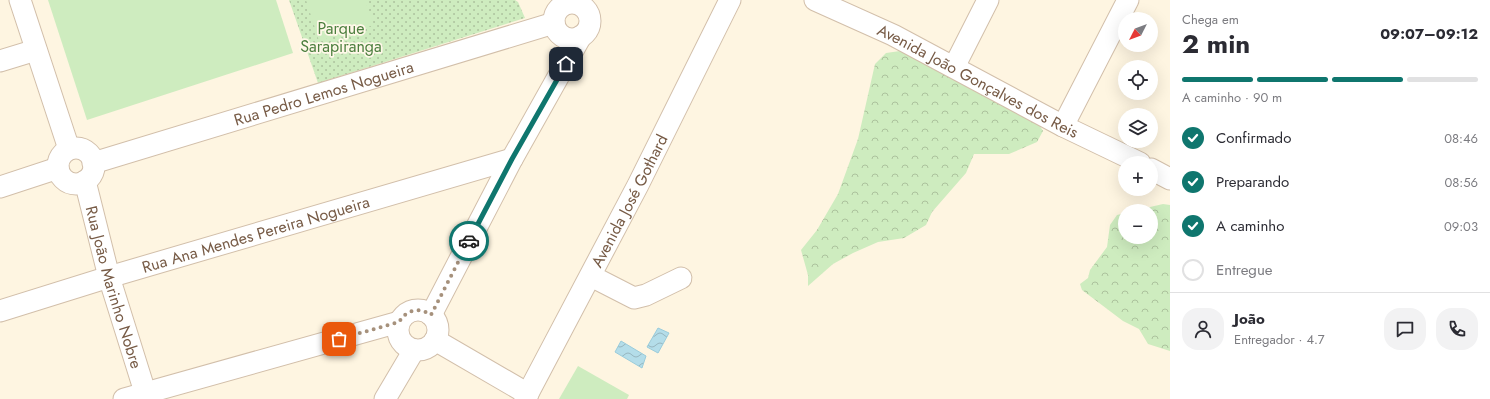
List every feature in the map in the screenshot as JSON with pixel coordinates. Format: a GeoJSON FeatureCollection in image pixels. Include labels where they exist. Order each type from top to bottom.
{"type":"FeatureCollection","features":[{"type":"Feature","properties":{"kind":"street"},"geometry":{"type":"LineString","coordinates":[[20,0],[69,149]]}},
{"type":"Feature","properties":{"kind":"street","name":"Avenida José Gothard"},"geometry":{"type":"LineString","coordinates":[[527,396],[638,186],[730,0]]}},
{"type":"Feature","properties":{"kind":"street","name":"Avenida João Gonçalves dos Reis"},"geometry":{"type":"LineString","coordinates":[[815,0],[893,35],[1063,126],[1125,156]]}},
{"type":"Feature","properties":{"kind":"street"},"geometry":{"type":"LineString","coordinates":[[954,67],[988,0]]}},
{"type":"Feature","properties":{"kind":"street"},"geometry":{"type":"LineString","coordinates":[[1063,126],[1128,0]]}},
{"type":"Feature","properties":{"kind":"street"},"geometry":{"type":"LineString","coordinates":[[578,3],[583,6],[594,8],[589,28],[581,36],[576,39],[564,37],[559,34],[555,10],[566,4],[578,3]]}},
{"type":"Feature","properties":{"kind":"street","name":"Rua Pedro Lemos Nogueira"},"geometry":{"type":"LineString","coordinates":[[89,172],[555,10]]}},
{"type":"Feature","properties":{"kind":"street"},"geometry":{"type":"LineString","coordinates":[[431,315],[512,159],[581,36]]}},
{"type":"Feature","properties":{"kind":"street"},"geometry":{"type":"LineString","coordinates":[[0,61],[36,50]]}},
{"type":"Feature","properties":{"kind":"street"},"geometry":{"type":"LineString","coordinates":[[80,148],[86,151],[90,155],[89,172],[80,184],[68,182],[63,179],[58,168],[60,157],[69,149],[80,148]]}},
{"type":"Feature","properties":{"kind":"street","name":"Rua Ana Mendes Pereira Nogueira"},"geometry":{"type":"LineString","coordinates":[[0,311],[109,277],[512,159]]}},
{"type":"Feature","properties":{"kind":"street"},"geometry":{"type":"LineString","coordinates":[[0,187],[58,168]]}},
{"type":"Feature","properties":{"kind":"street","name":"Rua João Marinho Nobre"},"geometry":{"type":"LineString","coordinates":[[89,172],[109,277],[145,392]]}},
{"type":"Feature","properties":{"kind":"street"},"geometry":{"type":"LineString","coordinates":[[1158,173],[1170,179]]}},
{"type":"Feature","properties":{"kind":"street"},"geometry":{"type":"LineString","coordinates":[[591,276],[634,298],[646,295],[681,278]]}},
{"type":"Feature","properties":{"kind":"street"},"geometry":{"type":"LineString","coordinates":[[413,310],[426,311],[431,315],[438,327],[435,340],[426,349],[414,350],[402,342],[398,336],[399,322],[402,317],[413,310]]}},
{"type":"Feature","properties":{"kind":"street"},"geometry":{"type":"LineString","coordinates":[[124,399],[399,322]]}},
{"type":"Feature","properties":{"kind":"street"},"geometry":{"type":"LineString","coordinates":[[435,340],[527,396]]}},
{"type":"Feature","properties":{"kind":"street"},"geometry":{"type":"LineString","coordinates":[[385,399],[414,350]]}},
{"type":"Feature","properties":{"kind":"green space"},"geometry":{"type":"Polygon","coordinates":[[[48,0],[276,0],[293,53],[87,120],[48,0]]]}},
{"type":"Feature","properties":{"kind":"green space","name":"Parque Sarapiranga"},"geometry":{"type":"Polygon","coordinates":[[[289,0],[515,0],[518,2],[525,18],[318,83],[289,0]]]}},
{"type":"Feature","properties":{"kind":"green space"},"geometry":{"type":"Polygon","coordinates":[[[306,0],[365,0],[374,25],[319,41],[306,0]]]}},
{"type":"Feature","properties":{"kind":"green space"},"geometry":{"type":"Polygon","coordinates":[[[907,50],[1036,120],[1043,131],[1037,142],[1009,154],[974,154],[966,173],[932,212],[926,225],[904,238],[878,242],[853,253],[833,264],[808,286],[808,275],[801,250],[817,230],[838,194],[858,139],[875,64],[886,53],[907,50]]]}},
{"type":"Feature","properties":{"kind":"green space"},"geometry":{"type":"Polygon","coordinates":[[[1158,205],[1170,205],[1170,351],[1148,344],[1139,329],[1123,321],[1082,290],[1080,284],[1088,278],[1090,270],[1107,247],[1110,225],[1117,215],[1118,244],[1158,244],[1158,205]]]}},
{"type":"Feature","properties":{"kind":"green space"},"geometry":{"type":"Polygon","coordinates":[[[578,366],[629,395],[627,399],[559,399],[578,366]]]}},
{"type":"Feature","properties":{"kind":"water"},"geometry":{"type":"Polygon","coordinates":[[[658,328],[669,333],[658,353],[647,347],[658,328]]]}},
{"type":"Feature","properties":{"kind":"water"},"geometry":{"type":"Polygon","coordinates":[[[621,341],[646,356],[642,368],[615,352],[621,341]]]}},
{"type":"Feature","properties":{"kind":"way so far"},"geometry":{"type":"LineString","coordinates":[[339,339],[399,322],[407,312],[413,310],[426,311],[431,315],[469,241]]}},
{"type":"Feature","properties":{"kind":"route"},"geometry":{"type":"LineString","coordinates":[[469,241],[512,159],[566,64]]}}]}
